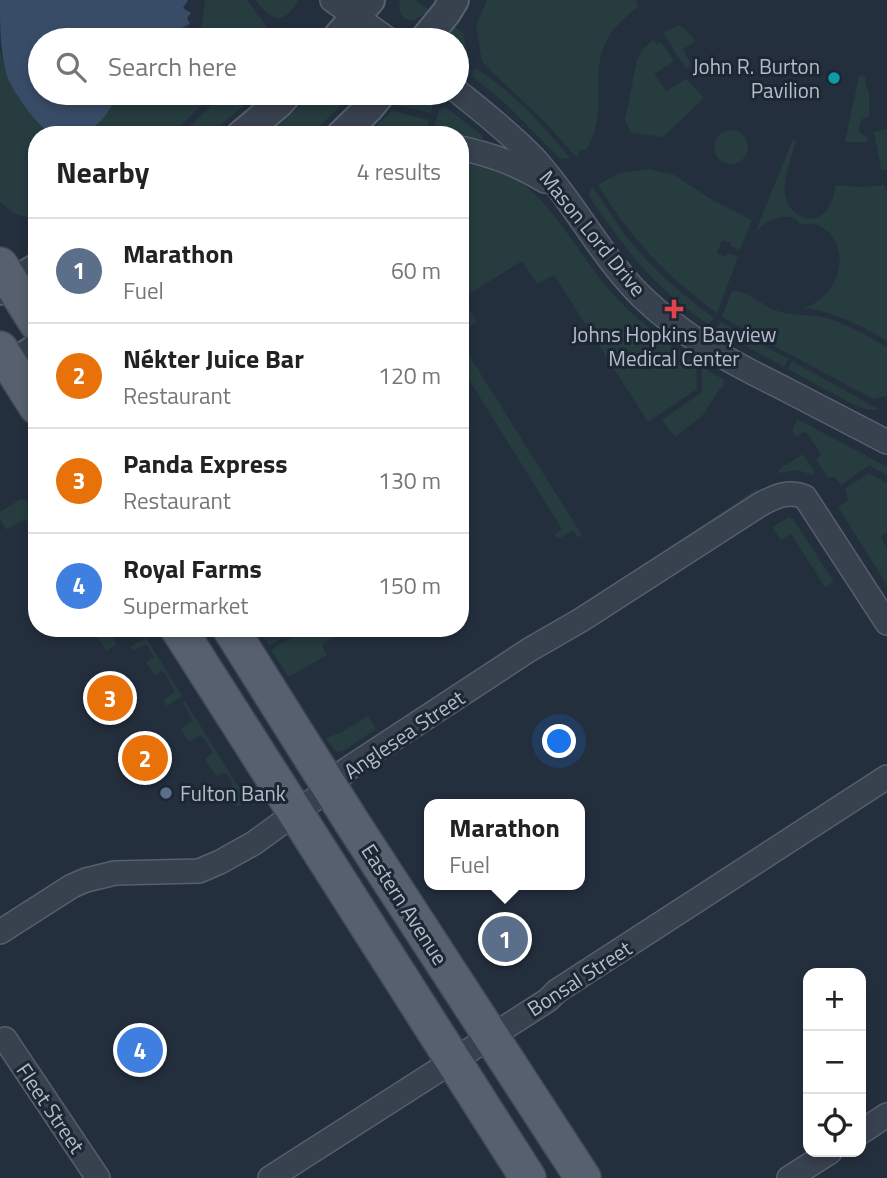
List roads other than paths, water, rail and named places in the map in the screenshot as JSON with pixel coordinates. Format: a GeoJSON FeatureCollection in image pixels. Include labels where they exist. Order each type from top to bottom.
{"type":"FeatureCollection","features":[{"type":"Feature","properties":{"kind":"main road"},"geometry":{"type":"LineString","coordinates":[[12,276],[28,306]]}},
{"type":"Feature","properties":{"kind":"main road"},"geometry":{"type":"LineString","coordinates":[[12,358],[28,389]]}},
{"type":"Feature","properties":{"kind":"main road","name":"Eastern Avenue"},"geometry":{"type":"LineString","coordinates":[[184,637],[528,1178]]}},
{"type":"Feature","properties":{"kind":"main road","name":"Eastern Avenue"},"geometry":{"type":"LineString","coordinates":[[236,637],[330,788],[583,1178]]}},
{"type":"Feature","properties":{"kind":"street"},"geometry":{"type":"LineString","coordinates":[[332,0],[363,8],[379,28]]}},
{"type":"Feature","properties":{"kind":"street"},"geometry":{"type":"LineString","coordinates":[[434,28],[454,0]]}},
{"type":"Feature","properties":{"kind":"street"},"geometry":{"type":"LineString","coordinates":[[346,28],[363,8]]}},
{"type":"Feature","properties":{"kind":"street","name":"Mason Lord Drive"},"geometry":{"type":"LineString","coordinates":[[469,101],[533,157],[621,274],[641,296],[673,323],[706,347],[747,370],[887,442]]}},
{"type":"Feature","properties":{"kind":"street"},"geometry":{"type":"LineString","coordinates":[[252,126],[277,105]]}},
{"type":"Feature","properties":{"kind":"street"},"geometry":{"type":"LineString","coordinates":[[350,126],[371,105]]}},
{"type":"Feature","properties":{"kind":"street"},"geometry":{"type":"LineString","coordinates":[[469,150],[517,165],[559,189]]}},
{"type":"Feature","properties":{"kind":"street","name":"Anglesea Street"},"geometry":{"type":"LineString","coordinates":[[0,932],[72,886],[86,880],[115,873],[199,870],[254,843],[330,788],[346,770],[529,650],[581,620],[761,504],[780,495],[797,493],[805,497],[887,623]]}},
{"type":"Feature","properties":{"kind":"street","name":"Bonsal Street"},"geometry":{"type":"LineString","coordinates":[[270,1178],[887,778]]}},
{"type":"Feature","properties":{"kind":"street","name":"Fleet Street"},"geometry":{"type":"LineString","coordinates":[[5,1039],[98,1178]]}},
{"type":"Feature","properties":{"kind":"street"},"geometry":{"type":"LineString","coordinates":[[866,1129],[887,1115]]}},
{"type":"Feature","properties":{"kind":"street"},"geometry":{"type":"LineString","coordinates":[[789,1178],[822,1157]]}},
{"type":"Feature","properties":{"kind":"water"},"geometry":{"type":"Polygon","coordinates":[[[0,0],[188,0],[183,8],[191,13],[187,18],[190,24],[181,28],[28,28],[28,105],[111,105],[95,126],[40,125],[18,97],[7,76],[0,29],[0,0]]]}},
{"type":"Feature","properties":{"kind":"place","name":"John R. Burton Pavilion"},"geometry":{"type":"Point","coordinates":[834,78]}},
{"type":"Feature","properties":{"kind":"place","name":"Johns Hopkins Bayview Medical Center"},"geometry":{"type":"Point","coordinates":[674,309]}},
{"type":"Feature","properties":{"kind":"place","name":"Panda Express"},"geometry":{"type":"Point","coordinates":[110,698]}},
{"type":"Feature","properties":{"kind":"place","name":"Nékter Juice Bar"},"geometry":{"type":"Point","coordinates":[145,758]}},
{"type":"Feature","properties":{"kind":"place","name":"Fulton Bank"},"geometry":{"type":"Point","coordinates":[166,793]}},
{"type":"Feature","properties":{"kind":"place","name":"Marathon"},"geometry":{"type":"Point","coordinates":[505,939]}},
{"type":"Feature","properties":{"kind":"place","name":"Royal Farms"},"geometry":{"type":"Point","coordinates":[140,1050]}}]}
